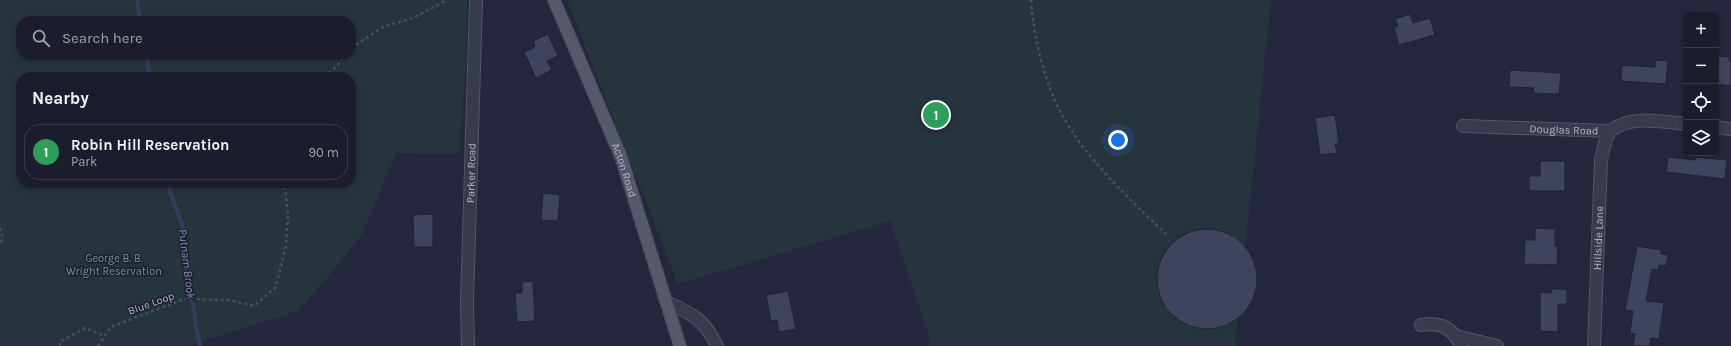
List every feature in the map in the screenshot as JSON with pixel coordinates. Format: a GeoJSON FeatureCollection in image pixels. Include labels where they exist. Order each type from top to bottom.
{"type":"FeatureCollection","features":[{"type":"Feature","properties":{"kind":"main road","name":"Acton Road"},"geometry":{"type":"LineString","coordinates":[[554,0],[621,157],[680,346]]}},
{"type":"Feature","properties":{"kind":"street","name":"Parker Road"},"geometry":{"type":"LineString","coordinates":[[468,346],[467,310],[476,0]]}},
{"type":"Feature","properties":{"kind":"street","name":"Douglas Road"},"geometry":{"type":"LineString","coordinates":[[1463,126],[1610,131],[1626,122],[1636,120],[1683,124]]}},
{"type":"Feature","properties":{"kind":"street"},"geometry":{"type":"LineString","coordinates":[[1719,127],[1731,129]]}},
{"type":"Feature","properties":{"kind":"street","name":"Hillside Lane"},"geometry":{"type":"LineString","coordinates":[[1594,346],[1601,160],[1606,139],[1610,131]]}},
{"type":"Feature","properties":{"kind":"street"},"geometry":{"type":"LineString","coordinates":[[667,302],[693,315],[710,331],[717,346]]}},
{"type":"Feature","properties":{"kind":"street"},"geometry":{"type":"LineString","coordinates":[[1421,326],[1432,323],[1440,325],[1449,329],[1459,341],[1497,346]]}},
{"type":"Feature","properties":{"kind":"path"},"geometry":{"type":"LineString","coordinates":[[356,45],[383,27],[412,18],[447,0]]}},
{"type":"Feature","properties":{"kind":"path"},"geometry":{"type":"LineString","coordinates":[[1031,0],[1035,27],[1045,71],[1052,93],[1061,112],[1074,133],[1128,198],[1167,235]]}},
{"type":"Feature","properties":{"kind":"path"},"geometry":{"type":"LineString","coordinates":[[330,72],[341,60]]}},
{"type":"Feature","properties":{"kind":"path","name":"Blue Loop"},"geometry":{"type":"LineString","coordinates":[[98,346],[112,327],[184,299],[228,300],[254,306],[275,288],[286,244],[288,213],[285,188]]}},
{"type":"Feature","properties":{"kind":"path"},"geometry":{"type":"LineString","coordinates":[[0,228],[2,236],[0,244]]}},
{"type":"Feature","properties":{"kind":"path"},"geometry":{"type":"LineString","coordinates":[[60,346],[60,342],[85,328],[105,336]]}},
{"type":"Feature","properties":{"kind":"green space","name":"George B. B. Wright Reservation"},"geometry":{"type":"Polygon","coordinates":[[[0,0],[467,0],[466,67],[459,154],[396,153],[362,235],[298,311],[188,346],[0,346],[0,0]]]}},
{"type":"Feature","properties":{"kind":"green space"},"geometry":{"type":"Polygon","coordinates":[[[567,0],[1271,0],[1235,346],[930,346],[928,334],[890,221],[678,284],[567,0]]]}},
{"type":"Feature","properties":{"kind":"building"},"geometry":{"type":"Polygon","coordinates":[[[1410,14],[1413,23],[1430,18],[1435,35],[1399,45],[1394,27],[1398,26],[1395,19],[1410,14]]]}},
{"type":"Feature","properties":{"kind":"building"},"geometry":{"type":"Polygon","coordinates":[[[548,34],[558,56],[547,61],[552,70],[536,78],[524,52],[535,47],[533,41],[548,34]]]}},
{"type":"Feature","properties":{"kind":"building"},"geometry":{"type":"Polygon","coordinates":[[[1719,56],[1729,57],[1729,61],[1731,62],[1731,86],[1719,84],[1719,56]]]}},
{"type":"Feature","properties":{"kind":"building"},"geometry":{"type":"Polygon","coordinates":[[[1655,60],[1668,61],[1666,84],[1621,81],[1622,65],[1655,67],[1655,60]]]}},
{"type":"Feature","properties":{"kind":"building"},"geometry":{"type":"Polygon","coordinates":[[[1510,70],[1561,73],[1559,94],[1533,93],[1534,88],[1509,87],[1510,70]]]}},
{"type":"Feature","properties":{"kind":"building"},"geometry":{"type":"Polygon","coordinates":[[[1335,115],[1339,144],[1335,144],[1337,153],[1320,155],[1315,118],[1335,115]]]}},
{"type":"Feature","properties":{"kind":"building"},"geometry":{"type":"Polygon","coordinates":[[[1668,157],[1695,160],[1696,157],[1727,160],[1725,179],[1666,172],[1668,157]]]}},
{"type":"Feature","properties":{"kind":"building"},"geometry":{"type":"Polygon","coordinates":[[[1540,161],[1565,161],[1565,191],[1529,191],[1529,176],[1540,176],[1540,161]]]}},
{"type":"Feature","properties":{"kind":"building"},"geometry":{"type":"Polygon","coordinates":[[[543,193],[560,195],[558,221],[541,220],[543,193]]]}},
{"type":"Feature","properties":{"kind":"building"},"geometry":{"type":"Polygon","coordinates":[[[433,214],[433,247],[414,247],[413,215],[433,214]]]}},
{"type":"Feature","properties":{"kind":"building"},"geometry":{"type":"Polygon","coordinates":[[[1535,228],[1555,229],[1555,246],[1558,246],[1557,265],[1524,264],[1525,240],[1535,240],[1535,228]]]}},
{"type":"Feature","properties":{"kind":"building"},"geometry":{"type":"Polygon","coordinates":[[[1207,229],[1226,233],[1242,244],[1253,260],[1257,279],[1253,298],[1242,314],[1226,325],[1207,329],[1188,325],[1172,314],[1161,298],[1157,279],[1161,260],[1172,244],[1188,233],[1207,229]]]}},
{"type":"Feature","properties":{"kind":"building"},"geometry":{"type":"Polygon","coordinates":[[[1637,246],[1661,250],[1661,254],[1668,255],[1666,266],[1659,265],[1658,270],[1652,269],[1646,301],[1664,303],[1659,339],[1651,338],[1650,346],[1633,346],[1635,334],[1630,333],[1633,311],[1625,310],[1637,246]]]}},
{"type":"Feature","properties":{"kind":"building"},"geometry":{"type":"Polygon","coordinates":[[[533,281],[535,321],[517,322],[515,293],[522,293],[522,282],[533,281]]]}},
{"type":"Feature","properties":{"kind":"building"},"geometry":{"type":"Polygon","coordinates":[[[1551,289],[1567,289],[1567,304],[1558,304],[1558,332],[1540,331],[1540,292],[1551,293],[1551,289]]]}},
{"type":"Feature","properties":{"kind":"building"},"geometry":{"type":"Polygon","coordinates":[[[788,291],[796,329],[779,332],[777,320],[771,321],[766,295],[788,291]]]}},
{"type":"Feature","properties":{"kind":"waterway","name":"Putnam Brook"},"geometry":{"type":"LineString","coordinates":[[137,0],[139,16]]}},
{"type":"Feature","properties":{"kind":"waterway","name":"Putnam Brook"},"geometry":{"type":"LineString","coordinates":[[147,60],[149,72]]}},
{"type":"Feature","properties":{"kind":"waterway","name":"Putnam Brook"},"geometry":{"type":"LineString","coordinates":[[170,188],[182,224],[185,272],[194,310],[200,346]]}},
{"type":"Feature","properties":{"kind":"place","name":"Robin Hill Reservation"},"geometry":{"type":"Point","coordinates":[936,115]}}]}
